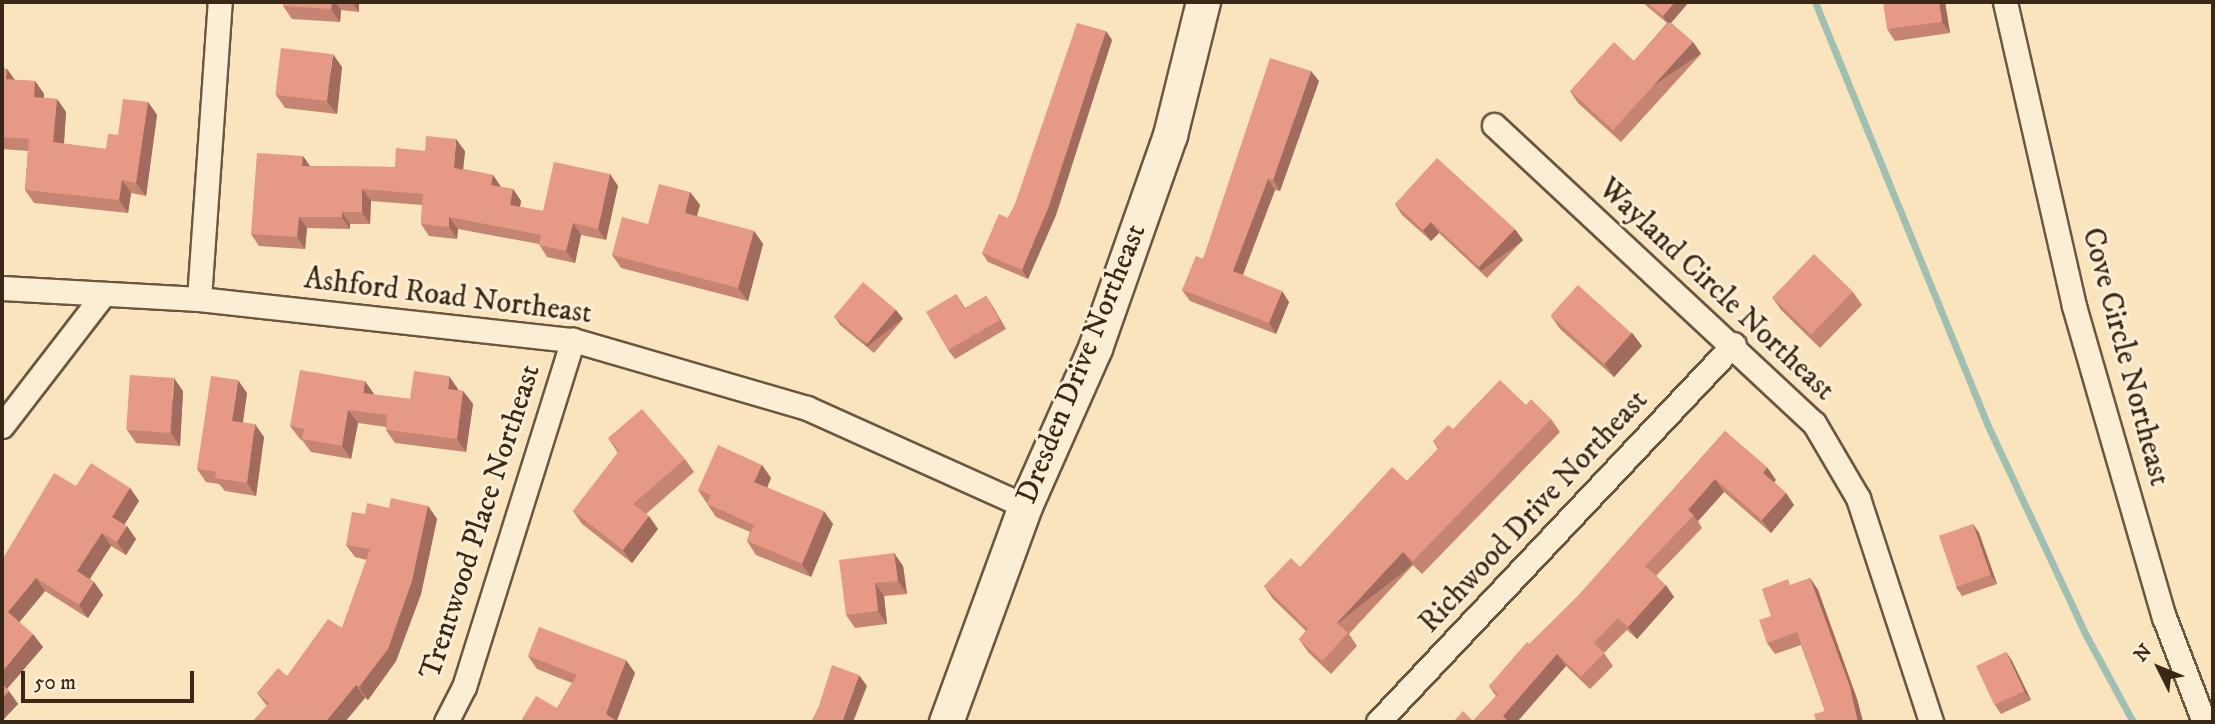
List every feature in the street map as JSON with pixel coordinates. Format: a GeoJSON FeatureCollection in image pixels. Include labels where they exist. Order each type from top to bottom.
{"type":"FeatureCollection","features":[{"type":"Feature","properties":{"kind":"street"},"geometry":{"type":"LineString","coordinates":[[198,299],[220,2]]}},
{"type":"Feature","properties":{"kind":"street","name":"Dresden Drive Northeast"},"geometry":{"type":"LineString","coordinates":[[946,722],[1025,506],[1108,311],[1170,135],[1203,2]]}},
{"type":"Feature","properties":{"kind":"street","name":"Cove Circle Northeast"},"geometry":{"type":"LineString","coordinates":[[2005,2],[2074,306],[2164,617],[2204,722]]}},
{"type":"Feature","properties":{"kind":"street","name":"Wayland Circle Northeast"},"geometry":{"type":"LineString","coordinates":[[1494,125],[1734,344],[1814,423],[1858,498],[1931,722]]}},
{"type":"Feature","properties":{"kind":"street","name":"Ashford Road Northeast"},"geometry":{"type":"LineString","coordinates":[[2,288],[198,299],[573,340],[807,408],[1025,506]]}},
{"type":"Feature","properties":{"kind":"street"},"geometry":{"type":"LineString","coordinates":[[2,426],[103,295]]}},
{"type":"Feature","properties":{"kind":"street","name":"Trentwood Place Northeast"},"geometry":{"type":"LineString","coordinates":[[446,722],[464,687],[573,340]]}},
{"type":"Feature","properties":{"kind":"street","name":"Richwood Drive Northeast"},"geometry":{"type":"LineString","coordinates":[[1378,722],[1734,344]]}},
{"type":"Feature","properties":{"kind":"building"},"geometry":{"type":"Polygon","coordinates":[[[283,2],[332,2],[331,9],[283,6],[283,2]]]}},
{"type":"Feature","properties":{"kind":"building"},"geometry":{"type":"Polygon","coordinates":[[[1646,2],[1675,2],[1663,16],[1646,2]]]}},
{"type":"Feature","properties":{"kind":"building"},"geometry":{"type":"Polygon","coordinates":[[[1883,2],[1939,2],[1942,22],[1887,29],[1883,2]]]}},
{"type":"Feature","properties":{"kind":"building"},"geometry":{"type":"Polygon","coordinates":[[[1669,22],[1693,42],[1613,130],[1570,91],[1614,42],[1634,61],[1669,22]]]}},
{"type":"Feature","properties":{"kind":"building"},"geometry":{"type":"Polygon","coordinates":[[[1077,23],[1106,31],[1049,206],[1022,270],[982,253],[999,214],[1008,218],[1015,204],[1077,23]]]}},
{"type":"Feature","properties":{"kind":"building"},"geometry":{"type":"Polygon","coordinates":[[[281,48],[333,54],[327,101],[275,95],[281,48]]]}},
{"type":"Feature","properties":{"kind":"building"},"geometry":{"type":"Polygon","coordinates":[[[1270,58],[1311,71],[1273,180],[1268,179],[1233,271],[1282,291],[1269,323],[1182,290],[1196,256],[1203,259],[1270,58]]]}},
{"type":"Feature","properties":{"kind":"building"},"geometry":{"type":"Polygon","coordinates":[[[2,68],[7,69],[6,79],[35,81],[34,97],[57,99],[53,142],[106,149],[108,134],[118,135],[123,99],[148,102],[136,183],[122,180],[119,200],[25,190],[29,139],[2,137],[2,68]]]}},
{"type":"Feature","properties":{"kind":"building"},"geometry":{"type":"Polygon","coordinates":[[[426,136],[456,139],[454,168],[493,175],[491,185],[513,189],[510,205],[543,211],[554,162],[610,174],[598,229],[573,223],[566,251],[539,245],[541,235],[449,217],[449,227],[421,224],[423,194],[362,189],[362,212],[342,212],[342,217],[299,217],[297,237],[251,234],[257,153],[303,156],[302,166],[395,167],[396,148],[425,151],[426,136]]]}},
{"type":"Feature","properties":{"kind":"building"},"geometry":{"type":"Polygon","coordinates":[[[1437,158],[1515,229],[1479,267],[1431,222],[1423,230],[1395,204],[1437,158]]]}},
{"type":"Feature","properties":{"kind":"building"},"geometry":{"type":"Polygon","coordinates":[[[659,184],[690,192],[685,213],[754,231],[738,288],[612,255],[622,217],[648,224],[659,184]]]}},
{"type":"Feature","properties":{"kind":"building"},"geometry":{"type":"Polygon","coordinates":[[[1814,254],[1853,292],[1811,335],[1772,297],[1814,254]]]}},
{"type":"Feature","properties":{"kind":"building"},"geometry":{"type":"Polygon","coordinates":[[[863,282],[896,310],[867,344],[834,316],[863,282]]]}},
{"type":"Feature","properties":{"kind":"building"},"geometry":{"type":"Polygon","coordinates":[[[1578,285],[1632,333],[1604,364],[1551,315],[1578,285]]]}},
{"type":"Feature","properties":{"kind":"building"},"geometry":{"type":"Polygon","coordinates":[[[956,294],[964,309],[986,296],[1000,320],[948,350],[926,312],[956,294]]]}},
{"type":"Feature","properties":{"kind":"building"},"geometry":{"type":"Polygon","coordinates":[[[300,370],[365,381],[363,393],[410,399],[414,371],[449,376],[448,389],[463,391],[457,439],[386,430],[387,415],[348,410],[342,446],[302,439],[304,429],[290,426],[300,370]]]}},
{"type":"Feature","properties":{"kind":"building"},"geometry":{"type":"Polygon","coordinates":[[[130,375],[174,378],[170,433],[126,430],[130,375]]]}},
{"type":"Feature","properties":{"kind":"building"},"geometry":{"type":"Polygon","coordinates":[[[211,376],[238,380],[232,421],[255,424],[247,483],[215,478],[216,472],[197,469],[211,376]]]}},
{"type":"Feature","properties":{"kind":"building"},"geometry":{"type":"Polygon","coordinates":[[[1500,380],[1526,405],[1531,399],[1551,419],[1413,561],[1403,552],[1337,623],[1348,633],[1322,661],[1299,639],[1308,629],[1264,586],[1291,558],[1300,567],[1392,467],[1407,481],[1439,448],[1433,441],[1448,425],[1453,429],[1500,380]]]}},
{"type":"Feature","properties":{"kind":"building"},"geometry":{"type":"Polygon","coordinates":[[[642,409],[685,459],[633,504],[649,516],[623,550],[573,511],[619,451],[608,438],[642,409]]]}},
{"type":"Feature","properties":{"kind":"building"},"geometry":{"type":"Polygon","coordinates":[[[1725,431],[1767,467],[1763,473],[1786,493],[1762,520],[1715,479],[1688,510],[1694,515],[1645,566],[1666,585],[1628,627],[1618,618],[1594,643],[1604,653],[1581,677],[1557,654],[1503,716],[1509,722],[1453,722],[1463,711],[1473,721],[1498,694],[1489,686],[1527,642],[1529,644],[1578,596],[1725,431]]]}},
{"type":"Feature","properties":{"kind":"building"},"geometry":{"type":"Polygon","coordinates":[[[718,445],[762,465],[754,482],[824,511],[802,564],[747,541],[754,525],[707,504],[711,495],[698,490],[718,445]]]}},
{"type":"Feature","properties":{"kind":"building"},"geometry":{"type":"Polygon","coordinates":[[[91,463],[130,488],[112,517],[127,526],[117,542],[102,533],[77,571],[94,582],[79,605],[36,578],[8,612],[33,634],[2,672],[2,560],[54,473],[76,486],[91,463]]]}},
{"type":"Feature","properties":{"kind":"building"},"geometry":{"type":"Polygon","coordinates":[[[391,498],[428,506],[412,581],[388,649],[359,687],[356,685],[325,722],[252,722],[269,703],[257,693],[278,668],[287,676],[328,619],[342,628],[370,549],[346,545],[352,512],[365,514],[367,503],[389,508],[391,498]]]}},
{"type":"Feature","properties":{"kind":"building"},"geometry":{"type":"Polygon","coordinates":[[[1973,524],[1991,575],[1957,587],[1939,536],[1973,524]]]}},
{"type":"Feature","properties":{"kind":"building"},"geometry":{"type":"Polygon","coordinates":[[[894,553],[898,581],[875,583],[878,611],[846,615],[839,560],[894,553]]]}},
{"type":"Feature","properties":{"kind":"building"},"geometry":{"type":"Polygon","coordinates":[[[1810,578],[1850,687],[1858,722],[1816,722],[1814,714],[1825,711],[1797,632],[1767,643],[1759,620],[1771,616],[1762,589],[1788,579],[1790,585],[1810,578]]]}},
{"type":"Feature","properties":{"kind":"building"},"geometry":{"type":"Polygon","coordinates":[[[539,627],[626,660],[606,714],[618,722],[528,722],[522,719],[536,696],[557,708],[577,675],[528,656],[539,627]]]}},
{"type":"Feature","properties":{"kind":"building"},"geometry":{"type":"Polygon","coordinates":[[[2006,652],[2024,691],[1994,705],[1976,666],[2006,652]]]}},
{"type":"Feature","properties":{"kind":"building"},"geometry":{"type":"Polygon","coordinates":[[[832,665],[859,675],[842,722],[811,722],[819,706],[832,665]]]}},
{"type":"Feature","properties":{"kind":"building"},"geometry":{"type":"Polygon","coordinates":[[[2,684],[9,691],[2,698],[2,684]]]}},
{"type":"Feature","properties":{"kind":"waterway"},"geometry":{"type":"LineString","coordinates":[[1815,2],[1988,426],[2086,635],[2133,722]]}}]}
